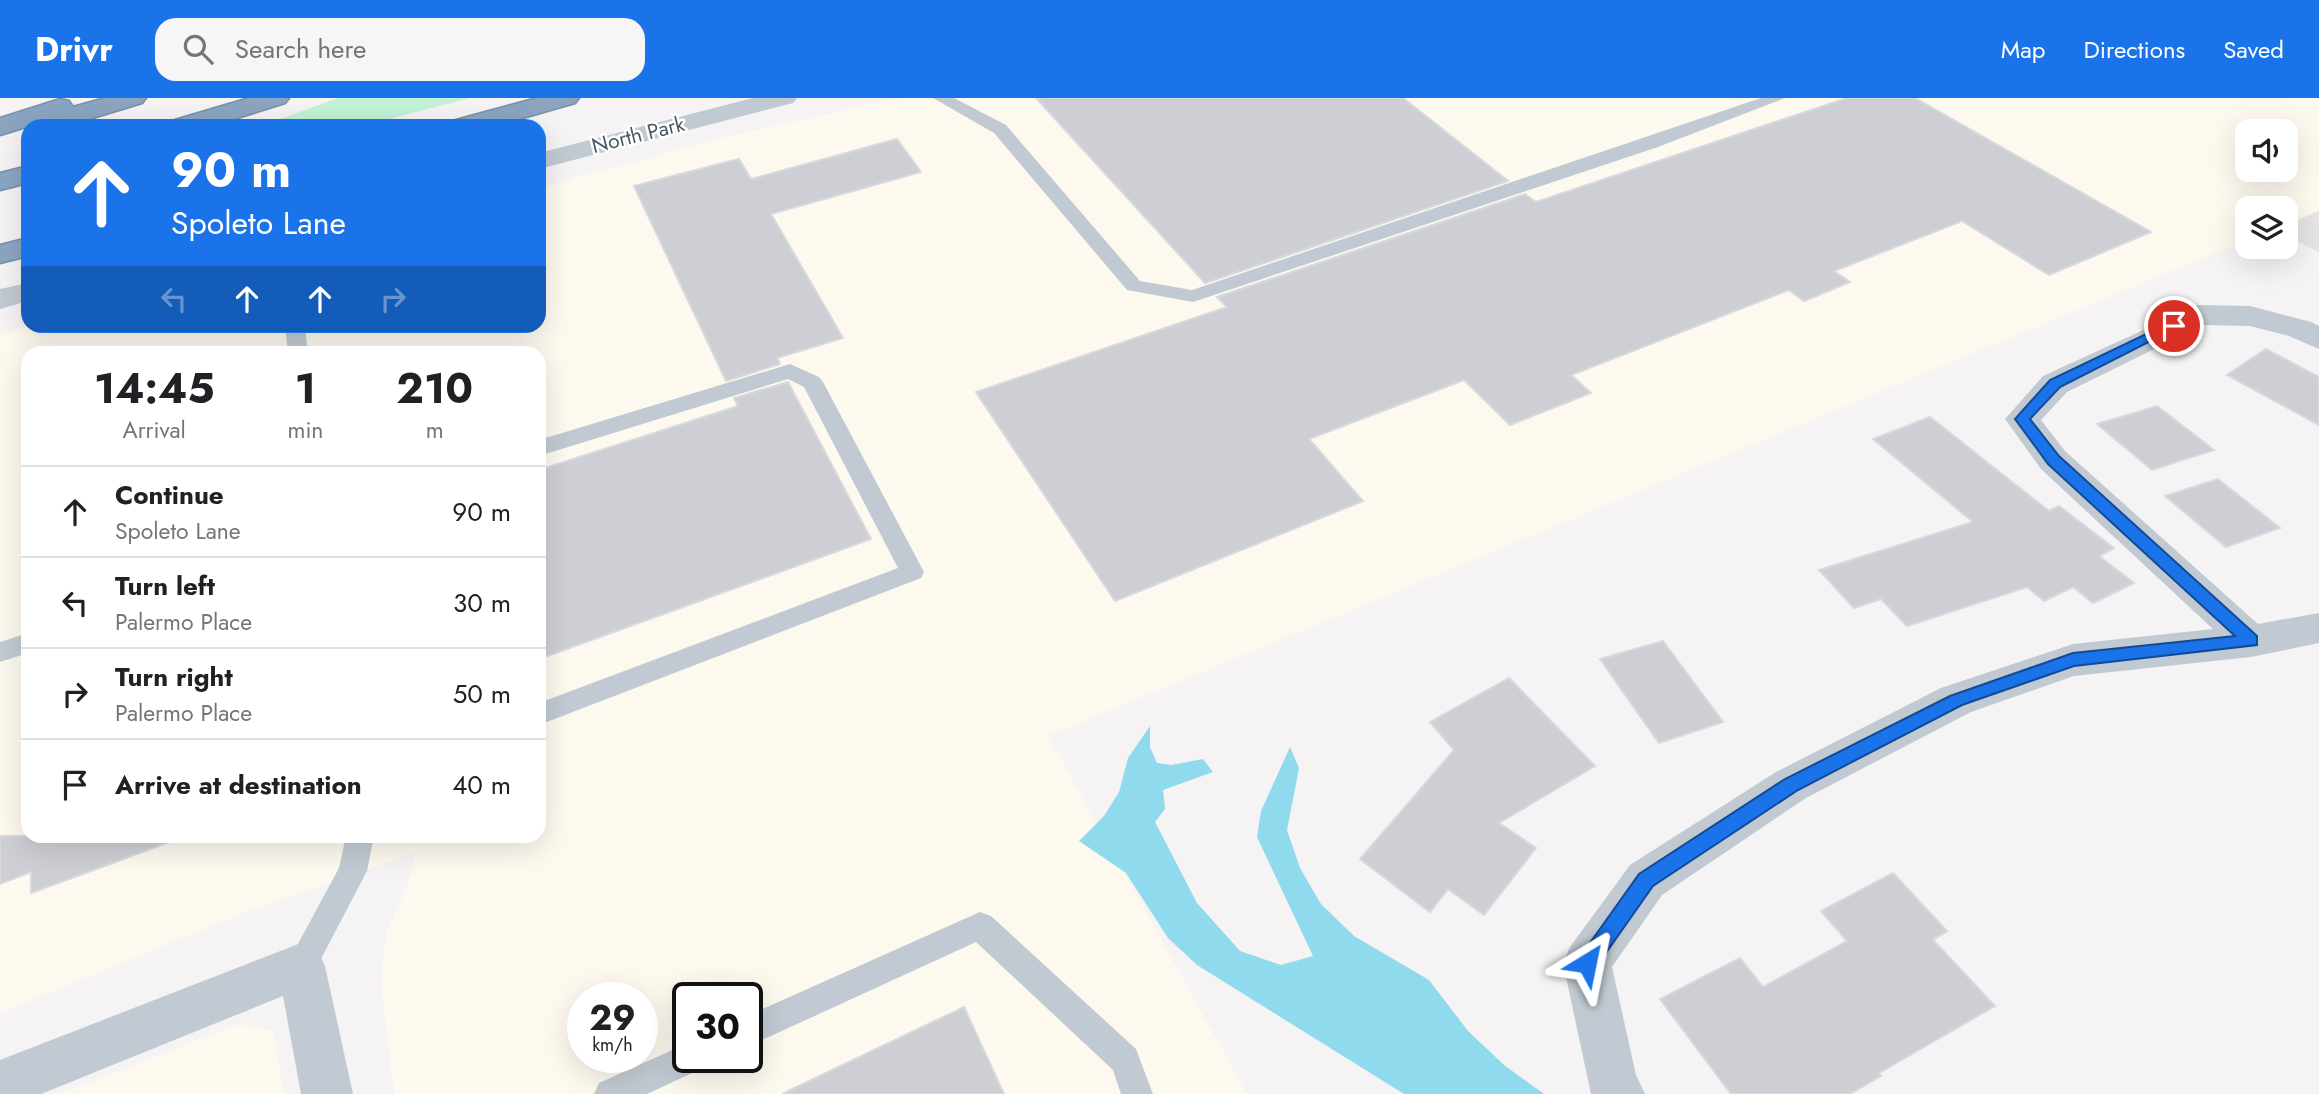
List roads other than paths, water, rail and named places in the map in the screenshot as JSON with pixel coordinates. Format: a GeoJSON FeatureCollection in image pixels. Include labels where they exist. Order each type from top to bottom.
{"type":"FeatureCollection","features":[{"type":"Feature","properties":{"kind":"highway"},"geometry":{"type":"LineString","coordinates":[[25,119],[89,98]]}},
{"type":"Feature","properties":{"kind":"highway"},"geometry":{"type":"LineString","coordinates":[[62,119],[133,98]]}},
{"type":"Feature","properties":{"kind":"highway"},"geometry":{"type":"LineString","coordinates":[[207,119],[276,98]]}},
{"type":"Feature","properties":{"kind":"highway"},"geometry":{"type":"LineString","coordinates":[[490,119],[566,98]]}},
{"type":"Feature","properties":{"kind":"highway"},"geometry":{"type":"LineString","coordinates":[[0,127],[21,120]]}},
{"type":"Feature","properties":{"kind":"highway"},"geometry":{"type":"LineString","coordinates":[[0,137],[21,131]]}},
{"type":"Feature","properties":{"kind":"highway"},"geometry":{"type":"LineString","coordinates":[[0,182],[21,176]]}},
{"type":"Feature","properties":{"kind":"highway"},"geometry":{"type":"LineString","coordinates":[[0,254],[21,249]]}},
{"type":"Feature","properties":{"kind":"street","name":"North Park"},"geometry":{"type":"LineString","coordinates":[[546,159],[784,98]]}},
{"type":"Feature","properties":{"kind":"street"},"geometry":{"type":"LineString","coordinates":[[0,299],[21,294]]}},
{"type":"Feature","properties":{"kind":"street"},"geometry":{"type":"LineString","coordinates":[[2251,640],[2053,460],[2022,419],[2055,384],[2198,315],[2250,316],[2300,329],[2319,339]]}},
{"type":"Feature","properties":{"kind":"street"},"geometry":{"type":"LineString","coordinates":[[1619,1094],[1614,1089],[1587,963],[1646,880],[1803,779],[1956,701],[2073,660],[2251,640],[2319,628]]}},
{"type":"Feature","properties":{"kind":"street"},"geometry":{"type":"LineString","coordinates":[[0,1085],[301,966],[327,1094]]}},
{"type":"Feature","properties":{"kind":"lane"},"geometry":{"type":"LineString","coordinates":[[941,98],[1000,129],[1134,286],[1194,296],[1651,144],[1777,98]]}},
{"type":"Feature","properties":{"kind":"lane"},"geometry":{"type":"LineString","coordinates":[[546,446],[790,371],[812,382],[912,572],[546,711]]}},
{"type":"Feature","properties":{"kind":"lane"},"geometry":{"type":"LineString","coordinates":[[0,652],[21,645]]}},
{"type":"Feature","properties":{"kind":"lane"},"geometry":{"type":"LineString","coordinates":[[301,966],[353,872],[359,843]]}},
{"type":"Feature","properties":{"kind":"lane"},"geometry":{"type":"LineString","coordinates":[[763,1025],[979,926],[1125,1060],[1137,1094]]}},
{"type":"Feature","properties":{"kind":"lane"},"geometry":{"type":"LineString","coordinates":[[610,1094],[672,1066]]}},
{"type":"Feature","properties":{"kind":"water"},"geometry":{"type":"Polygon","coordinates":[[[1150,726],[1150,747],[1157,763],[1171,765],[1203,759],[1213,772],[1163,790],[1165,809],[1155,822],[1197,903],[1240,951],[1281,965],[1313,956],[1257,837],[1261,811],[1290,747],[1299,768],[1287,830],[1300,868],[1321,904],[1354,936],[1429,980],[1468,1031],[1504,1065],[1544,1094],[1404,1094],[1197,965],[1168,938],[1126,873],[1079,841],[1104,816],[1119,792],[1128,758],[1150,726]]]}}]}
